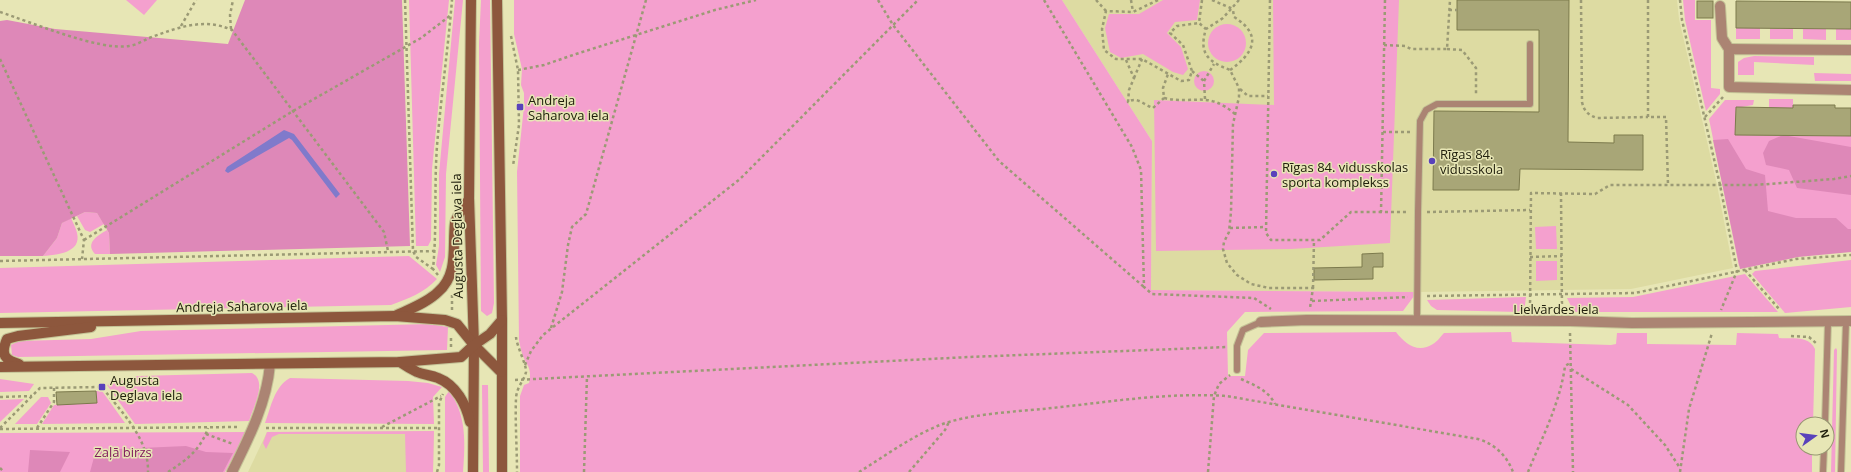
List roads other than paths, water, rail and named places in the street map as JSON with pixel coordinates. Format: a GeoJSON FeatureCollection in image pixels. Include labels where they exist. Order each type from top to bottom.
{"type":"FeatureCollection","features":[{"type":"Feature","properties":{"kind":"street","name":"Augusta Deglava iela"},"geometry":{"type":"LineString","coordinates":[[471,0],[469,198],[474,345],[474,472]]}},
{"type":"Feature","properties":{"kind":"street"},"geometry":{"type":"LineString","coordinates":[[497,0],[502,320],[502,472]]}},
{"type":"Feature","properties":{"kind":"street"},"geometry":{"type":"LineString","coordinates":[[1720,6],[1722,38],[1729,49],[1729,87],[1851,90]]}},
{"type":"Feature","properties":{"kind":"street"},"geometry":{"type":"LineString","coordinates":[[1729,49],[1851,50]]}},
{"type":"Feature","properties":{"kind":"street"},"geometry":{"type":"LineString","coordinates":[[395,316],[431,298],[439,292],[445,284],[453,266],[455,222],[469,198]]}},
{"type":"Feature","properties":{"kind":"street","name":"Andreja Saharova iela"},"geometry":{"type":"LineString","coordinates":[[0,323],[395,316],[445,320],[457,324],[474,345],[501,372]]}},
{"type":"Feature","properties":{"kind":"street"},"geometry":{"type":"LineString","coordinates":[[0,367],[400,362],[461,357],[474,345],[490,334],[502,320]]}},
{"type":"Feature","properties":{"kind":"street","name":"Lielvārdes iela"},"geometry":{"type":"LineString","coordinates":[[1262,322],[1307,320],[1716,323],[1849,321]]}},
{"type":"Feature","properties":{"kind":"street"},"geometry":{"type":"LineString","coordinates":[[35,367],[7,361],[2,349],[7,340],[18,336],[49,334],[127,321]]}},
{"type":"Feature","properties":{"kind":"street"},"geometry":{"type":"LineString","coordinates":[[400,362],[417,372],[438,378],[450,384],[467,411],[473,437]]}},
{"type":"Feature","properties":{"kind":"street"},"geometry":{"type":"LineString","coordinates":[[232,472],[253,427],[268,385],[270,364]]}},
{"type":"Feature","properties":{"kind":"lane"},"geometry":{"type":"LineString","coordinates":[[1418,321],[1417,296],[1420,121],[1426,110],[1437,104],[1530,104],[1530,44]]}},
{"type":"Feature","properties":{"kind":"lane"},"geometry":{"type":"LineString","coordinates":[[1841,472],[1849,321]]}},
{"type":"Feature","properties":{"kind":"lane"},"geometry":{"type":"LineString","coordinates":[[1237,370],[1237,346],[1244,330],[1262,322]]}},
{"type":"Feature","properties":{"kind":"lane"},"geometry":{"type":"LineString","coordinates":[[1825,416],[1828,322]]}},
{"type":"Feature","properties":{"kind":"lane"},"geometry":{"type":"LineString","coordinates":[[1823,472],[1824,456]]}},
{"type":"Feature","properties":{"kind":"place","name":"Andreja Saharova iela"},"geometry":{"type":"Point","coordinates":[520,107]}},
{"type":"Feature","properties":{"kind":"place","name":"Rīgas 84. vidusskola"},"geometry":{"type":"Point","coordinates":[1432,161]}},
{"type":"Feature","properties":{"kind":"place","name":"Rīgas 84. vidusskolas sporta komplekss"},"geometry":{"type":"Point","coordinates":[1274,174]}},
{"type":"Feature","properties":{"kind":"place","name":"Augusta Deglava iela"},"geometry":{"type":"Point","coordinates":[102,387]}},
{"type":"Feature","properties":{"kind":"park label","name":"Zaļā birzs"},"geometry":{"type":"Point","coordinates":[123,452]}}]}
